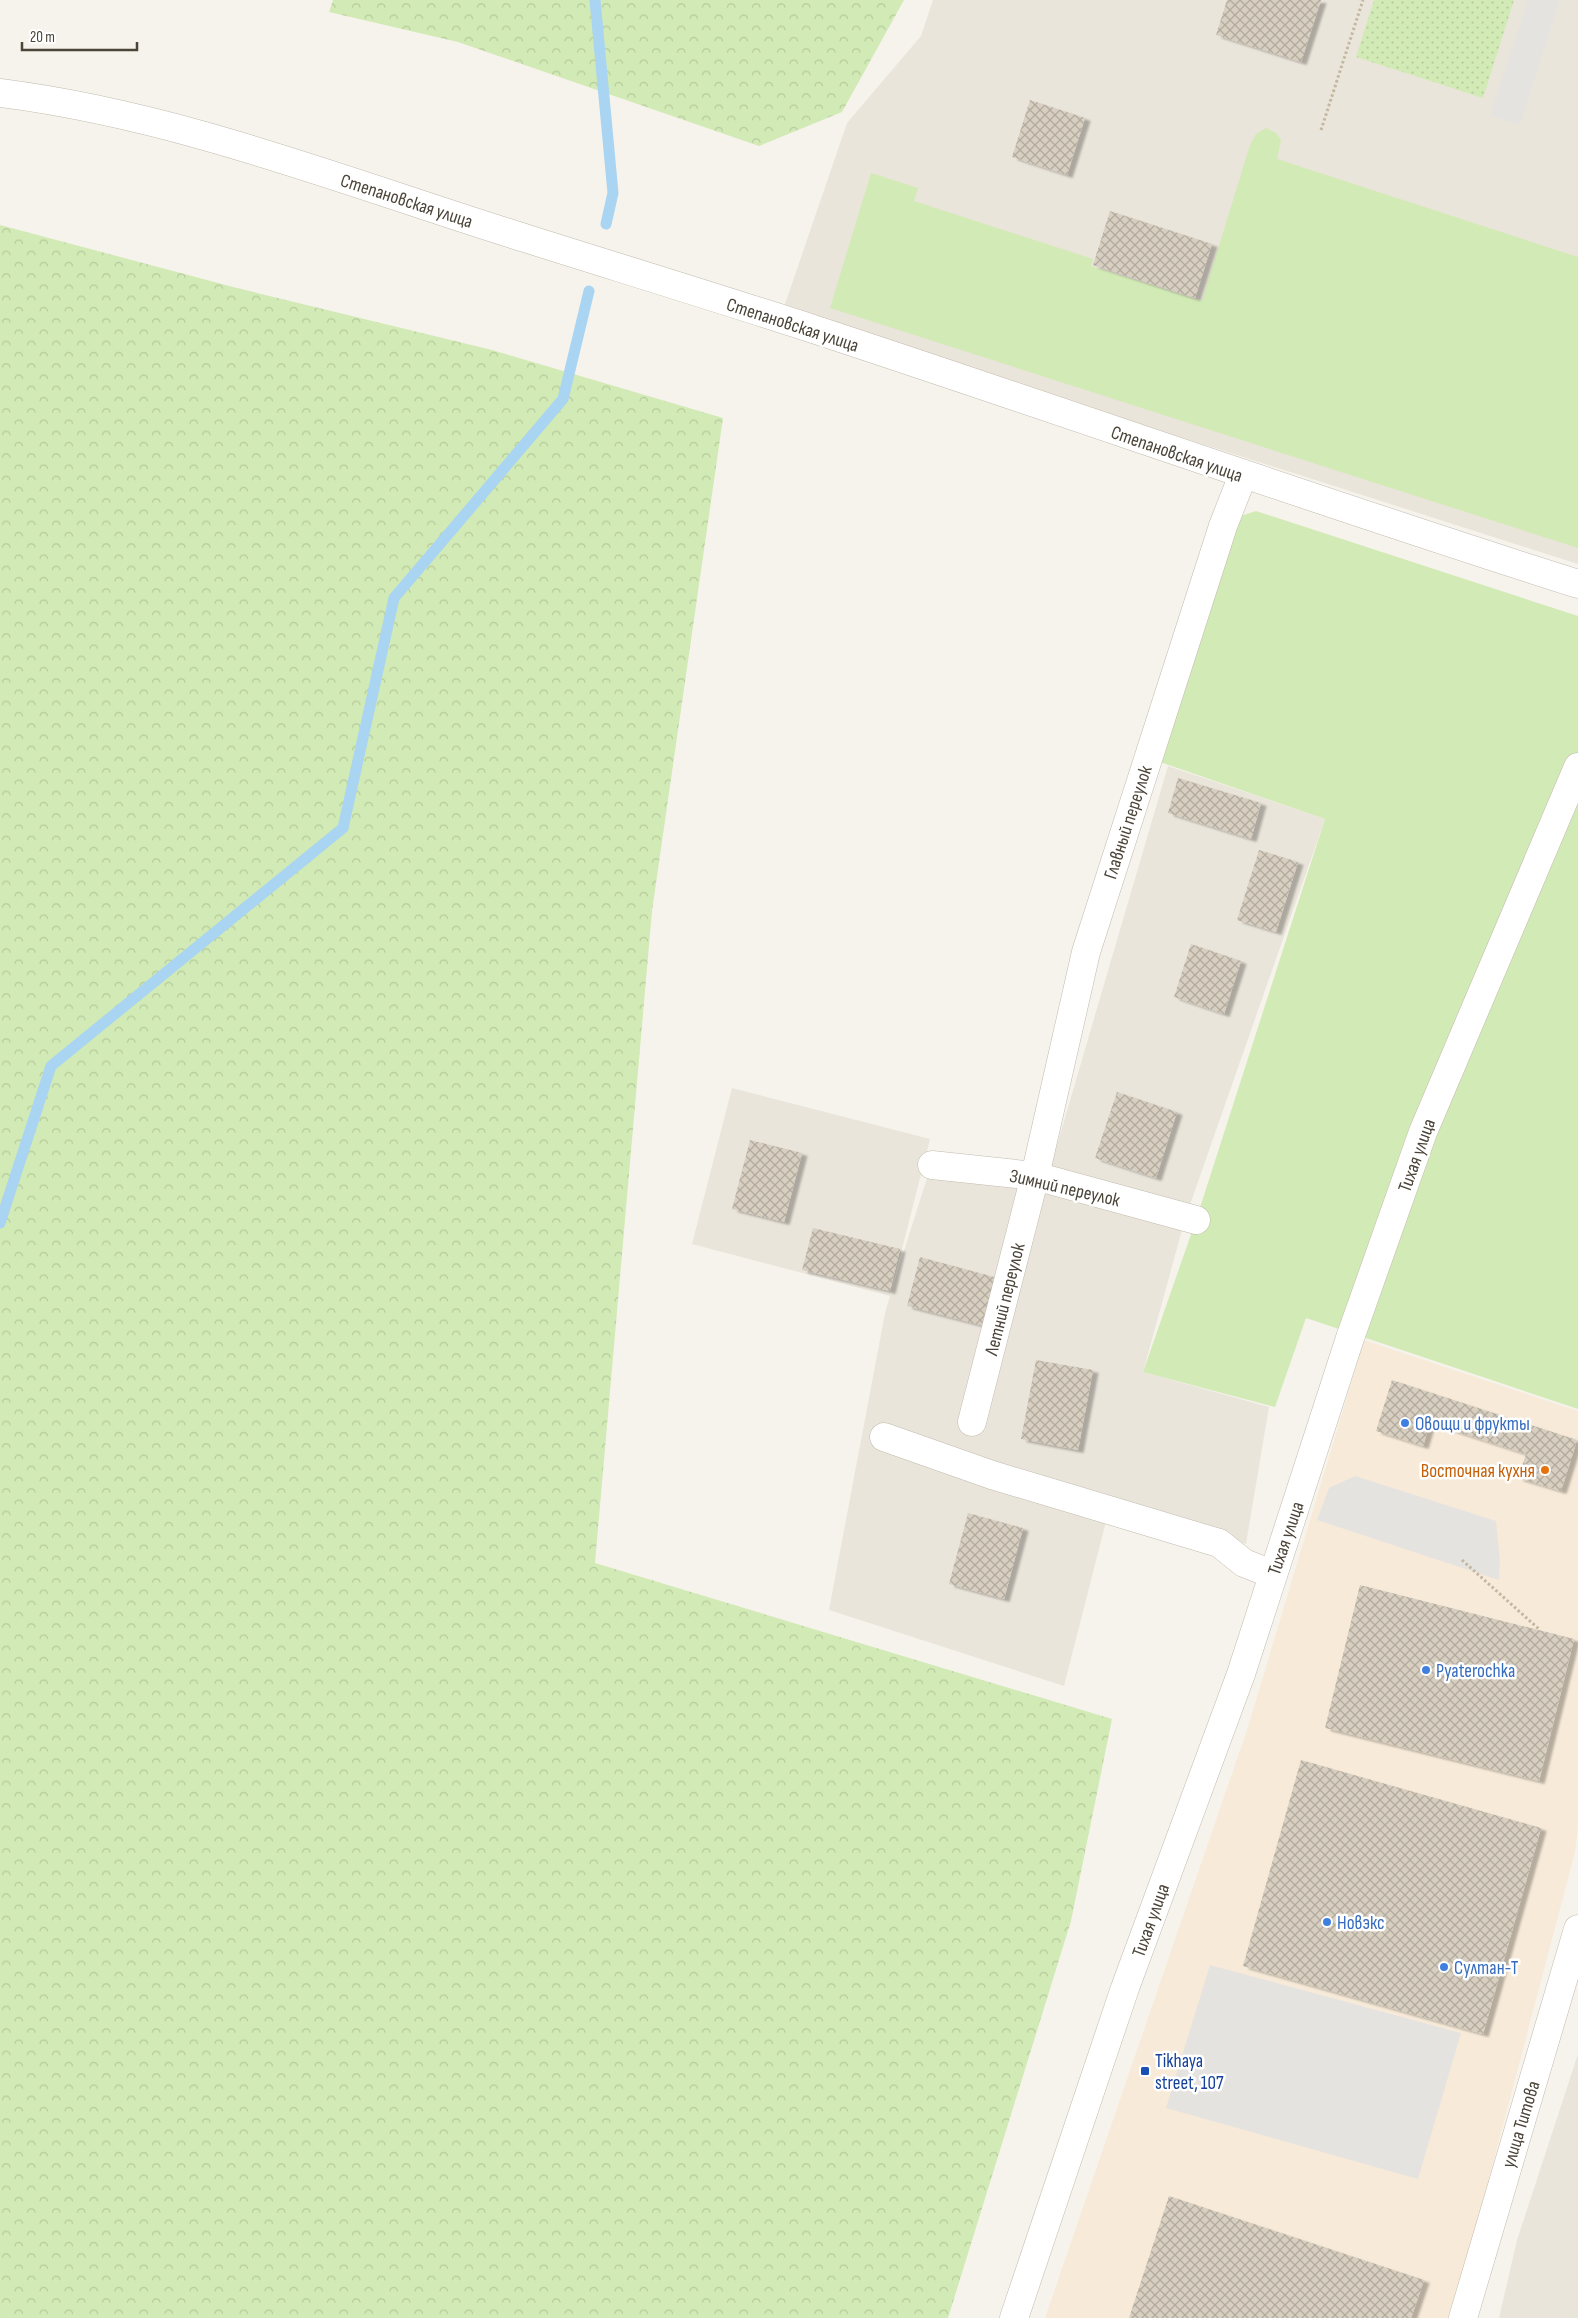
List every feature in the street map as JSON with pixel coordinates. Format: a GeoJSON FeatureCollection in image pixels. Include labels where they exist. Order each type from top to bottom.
{"type":"FeatureCollection","features":[{"type":"Feature","properties":{"kind":"street","name":"Степановская улица"},"geometry":{"type":"LineString","coordinates":[[0,93],[159,124],[287,160],[423,207],[814,329],[1242,475],[1578,584]]}},
{"type":"Feature","properties":{"kind":"street","name":"Главный переулок"},"geometry":{"type":"LineString","coordinates":[[1036,1176],[1086,952],[1223,526],[1242,475]]}},
{"type":"Feature","properties":{"kind":"street","name":"Тихая улица"},"geometry":{"type":"LineString","coordinates":[[1014,2318],[1104,2048],[1241,1674],[1350,1338],[1423,1132],[1578,767]]}},
{"type":"Feature","properties":{"kind":"street","name":"Зимний переулок"},"geometry":{"type":"LineString","coordinates":[[932,1165],[1036,1176],[1196,1220]]}},
{"type":"Feature","properties":{"kind":"street","name":"Летний переулок"},"geometry":{"type":"LineString","coordinates":[[972,1422],[1036,1176]]}},
{"type":"Feature","properties":{"kind":"street"},"geometry":{"type":"LineString","coordinates":[[884,1437],[992,1475],[1219,1543],[1244,1563],[1272,1574]]}},
{"type":"Feature","properties":{"kind":"street","name":"улица Титова"},"geometry":{"type":"LineString","coordinates":[[1463,2318],[1578,1930]]}},
{"type":"Feature","properties":{"kind":"path"},"geometry":{"type":"LineString","coordinates":[[1321,130],[1363,0]]}},
{"type":"Feature","properties":{"kind":"path"},"geometry":{"type":"LineString","coordinates":[[1462,1560],[1540,1630]]}},
{"type":"Feature","properties":{"kind":"shaded area"},"geometry":{"type":"Polygon","coordinates":[[[933,0],[1578,0],[1578,564],[783,310],[847,123],[921,36],[933,0]]]}},
{"type":"Feature","properties":{"kind":"shaded area"},"geometry":{"type":"Polygon","coordinates":[[[1528,0],[1560,0],[1520,125],[1490,116],[1528,0]]]}},
{"type":"Feature","properties":{"kind":"shaded area"},"geometry":{"type":"Polygon","coordinates":[[[1168,766],[1325,819],[1185,1219],[1143,1372],[1269,1407],[1246,1544],[1112,1498],[1064,1686],[829,1610],[885,1313],[890,1296],[692,1244],[732,1088],[930,1139],[891,1292],[928,1175],[1045,1186],[1168,766]]]}},
{"type":"Feature","properties":{"kind":"shaded area"},"geometry":{"type":"Polygon","coordinates":[[[1364,1340],[1578,1411],[1578,1825],[1575,1852],[1452,2318],[1045,2318],[1248,1727],[1364,1340]]]}},
{"type":"Feature","properties":{"kind":"shaded area"},"geometry":{"type":"Polygon","coordinates":[[[1355,1476],[1496,1521],[1500,1561],[1499,1580],[1317,1520],[1329,1488],[1355,1476]]]}},
{"type":"Feature","properties":{"kind":"shaded area"},"geometry":{"type":"Polygon","coordinates":[[[1210,1965],[1461,2033],[1418,2179],[1166,2108],[1210,1965]]]}},
{"type":"Feature","properties":{"kind":"shaded area"},"geometry":{"type":"Polygon","coordinates":[[[1578,2054],[1578,2318],[1499,2318],[1517,2240],[1578,2054]]]}},
{"type":"Feature","properties":{"kind":"green space"},"geometry":{"type":"Polygon","coordinates":[[[333,0],[904,0],[842,112],[759,146],[458,42],[329,12],[333,0]]]}},
{"type":"Feature","properties":{"kind":"green space"},"geometry":{"type":"Polygon","coordinates":[[[1374,0],[1514,0],[1483,98],[1356,57],[1374,0]]]}},
{"type":"Feature","properties":{"kind":"green space"},"geometry":{"type":"Polygon","coordinates":[[[1266,128],[1276,133],[1281,140],[1277,159],[1578,257],[1578,548],[830,308],[871,173],[918,188],[914,201],[1093,259],[1091,266],[1202,301],[1250,145],[1256,134],[1266,128]]]}},
{"type":"Feature","properties":{"kind":"green space"},"geometry":{"type":"Polygon","coordinates":[[[0,225],[237,288],[492,350],[723,418],[652,911],[595,1563],[1112,1719],[1071,1921],[948,2318],[0,2318],[0,225]]]}},
{"type":"Feature","properties":{"kind":"green space"},"geometry":{"type":"Polygon","coordinates":[[[1256,511],[1578,616],[1578,1409],[1306,1318],[1275,1407],[1143,1372],[1196,1220],[1325,819],[1160,762],[1231,519],[1256,511]]]}},
{"type":"Feature","properties":{"kind":"building"},"geometry":{"type":"Polygon","coordinates":[[[1227,0],[1321,0],[1301,62],[1216,35],[1227,0]]]}},
{"type":"Feature","properties":{"kind":"building"},"geometry":{"type":"Polygon","coordinates":[[[1030,100],[1085,118],[1067,175],[1012,157],[1030,100]]]}},
{"type":"Feature","properties":{"kind":"building"},"geometry":{"type":"Polygon","coordinates":[[[1110,211],[1212,244],[1195,298],[1093,265],[1110,211]]]}},
{"type":"Feature","properties":{"kind":"building"},"geometry":{"type":"Polygon","coordinates":[[[1178,778],[1261,803],[1251,839],[1168,813],[1178,778]]]}},
{"type":"Feature","properties":{"kind":"building"},"geometry":{"type":"Polygon","coordinates":[[[1259,850],[1298,862],[1276,932],[1237,920],[1259,850]]]}},
{"type":"Feature","properties":{"kind":"building"},"geometry":{"type":"Polygon","coordinates":[[[1191,944],[1241,961],[1224,1014],[1174,997],[1191,944]]]}},
{"type":"Feature","properties":{"kind":"building"},"geometry":{"type":"Polygon","coordinates":[[[1117,1092],[1177,1112],[1156,1178],[1095,1158],[1117,1092]]]}},
{"type":"Feature","properties":{"kind":"building"},"geometry":{"type":"Polygon","coordinates":[[[750,1140],[802,1153],[784,1222],[732,1209],[750,1140]]]}},
{"type":"Feature","properties":{"kind":"building"},"geometry":{"type":"Polygon","coordinates":[[[813,1228],[900,1249],[890,1291],[802,1270],[813,1228]]]}},
{"type":"Feature","properties":{"kind":"building"},"geometry":{"type":"Polygon","coordinates":[[[920,1257],[998,1278],[985,1326],[907,1306],[920,1257]]]}},
{"type":"Feature","properties":{"kind":"building"},"geometry":{"type":"Polygon","coordinates":[[[1036,1360],[1093,1370],[1078,1450],[1021,1439],[1036,1360]]]}},
{"type":"Feature","properties":{"kind":"building"},"geometry":{"type":"Polygon","coordinates":[[[1392,1380],[1577,1440],[1561,1491],[1518,1478],[1526,1454],[1430,1423],[1423,1446],[1376,1431],[1392,1380]]]}},
{"type":"Feature","properties":{"kind":"building"},"geometry":{"type":"Polygon","coordinates":[[[968,1513],[1023,1528],[1004,1599],[949,1584],[968,1513]]]}},
{"type":"Feature","properties":{"kind":"building"},"geometry":{"type":"Polygon","coordinates":[[[1360,1585],[1574,1639],[1539,1781],[1325,1728],[1360,1585]]]}},
{"type":"Feature","properties":{"kind":"building"},"geometry":{"type":"Polygon","coordinates":[[[1301,1760],[1541,1828],[1483,2034],[1243,1966],[1301,1760]]]}},
{"type":"Feature","properties":{"kind":"building"},"geometry":{"type":"Polygon","coordinates":[[[1169,2196],[1424,2280],[1411,2318],[1129,2318],[1169,2196]]]}},
{"type":"Feature","properties":{"kind":"waterway"},"geometry":{"type":"LineString","coordinates":[[595,0],[613,193],[606,224]]}},
{"type":"Feature","properties":{"kind":"waterway"},"geometry":{"type":"LineString","coordinates":[[0,1223],[51,1066],[343,828],[394,598],[563,399],[589,291]]}},
{"type":"Feature","properties":{"kind":"place","name":"Овощи и фрукты"},"geometry":{"type":"Point","coordinates":[1405,1423]}},
{"type":"Feature","properties":{"kind":"place","name":"Восточная кухня"},"geometry":{"type":"Point","coordinates":[1545,1470]}},
{"type":"Feature","properties":{"kind":"place","name":"Pyaterochka"},"geometry":{"type":"Point","coordinates":[1426,1670]}},
{"type":"Feature","properties":{"kind":"place","name":"Новэкс"},"geometry":{"type":"Point","coordinates":[1327,1922]}},
{"type":"Feature","properties":{"kind":"place","name":"Султан-Т"},"geometry":{"type":"Point","coordinates":[1444,1967]}},
{"type":"Feature","properties":{"kind":"place","name":"Tikhaya street, 107"},"geometry":{"type":"Point","coordinates":[1145,2071]}}]}
